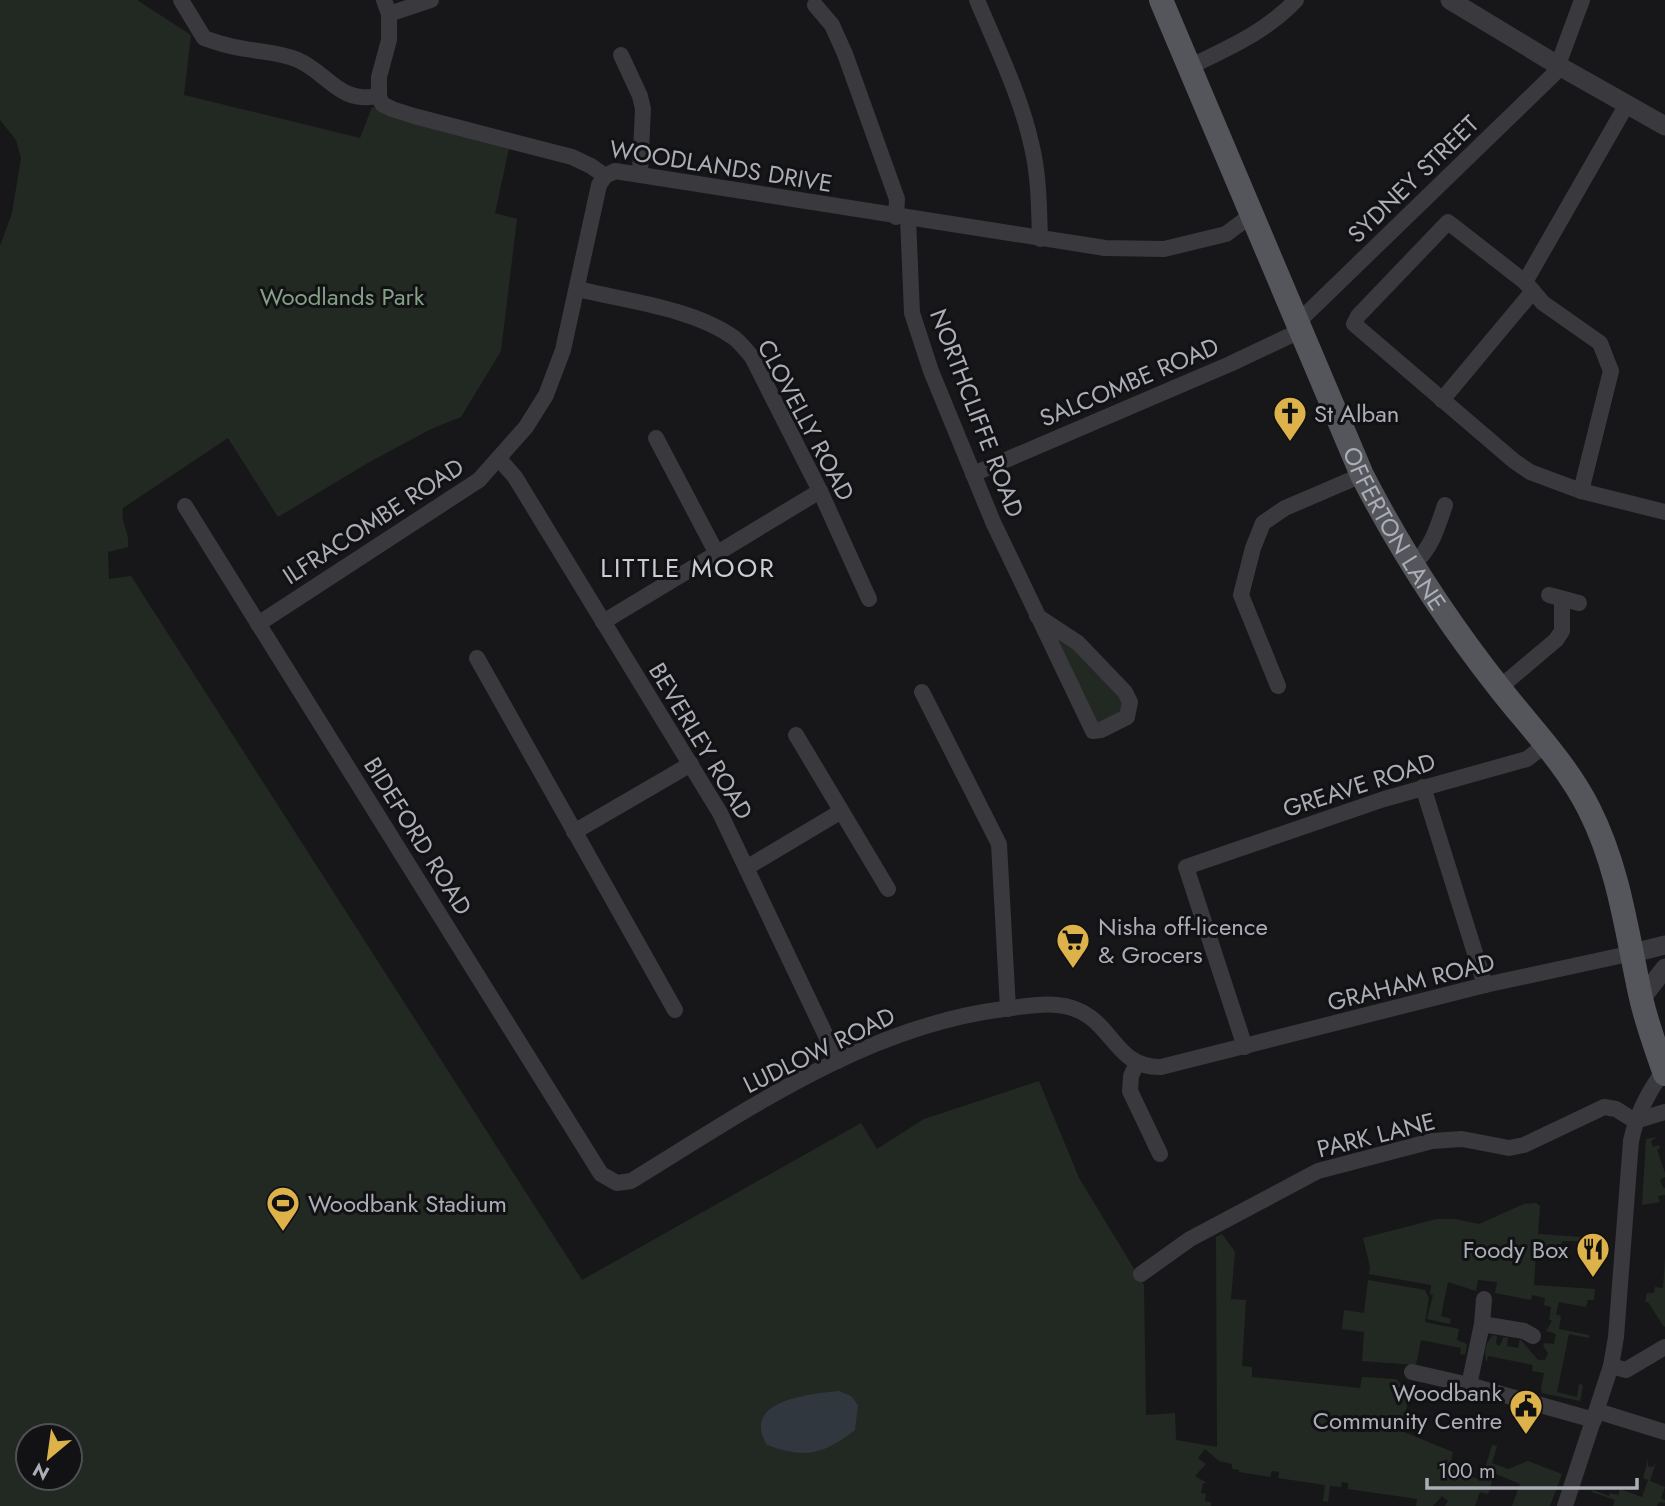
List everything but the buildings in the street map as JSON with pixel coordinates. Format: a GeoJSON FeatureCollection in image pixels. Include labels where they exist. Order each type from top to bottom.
{"type":"FeatureCollection","features":[{"type":"Feature","properties":{"kind":"main road","name":"OFFERTON LANE"},"geometry":{"type":"LineString","coordinates":[[1161,0],[1362,475],[1413,564],[1499,688],[1580,792],[1598,828],[1618,885],[1641,999],[1664,1072]]}},
{"type":"Feature","properties":{"kind":"street","name":"WOODLANDS DRIVE"},"geometry":{"type":"LineString","coordinates":[[181,0],[204,38],[237,48],[287,56],[300,61],[344,93],[359,97],[379,96],[382,104],[392,110],[572,157],[605,176],[619,170],[640,173],[1105,248],[1164,249],[1226,234],[1253,214]]}},
{"type":"Feature","properties":{"kind":"street"},"geometry":{"type":"LineString","coordinates":[[379,96],[379,76],[389,40],[387,7],[431,0]]}},
{"type":"Feature","properties":{"kind":"street"},"geometry":{"type":"LineString","coordinates":[[977,0],[1023,112],[1033,149],[1038,184],[1040,239]]}},
{"type":"Feature","properties":{"kind":"street"},"geometry":{"type":"LineString","coordinates":[[1189,67],[1256,34],[1279,18],[1296,0]]}},
{"type":"Feature","properties":{"kind":"street"},"geometry":{"type":"LineString","coordinates":[[1450,0],[1665,126]]}},
{"type":"Feature","properties":{"kind":"street"},"geometry":{"type":"LineString","coordinates":[[1559,66],[1582,0]]}},
{"type":"Feature","properties":{"kind":"street","name":"NORTHCLIFFE ROAD"},"geometry":{"type":"LineString","coordinates":[[815,5],[832,25],[845,54],[897,199],[902,217],[912,313],[931,371],[973,474],[1037,617],[1093,731],[1101,730],[1127,717],[1130,702],[1125,692],[1078,643],[1037,617]]}},
{"type":"Feature","properties":{"kind":"street"},"geometry":{"type":"LineString","coordinates":[[621,55],[640,96],[643,109],[640,173]]}},
{"type":"Feature","properties":{"kind":"street","name":"SYDNEY STREET"},"geometry":{"type":"LineString","coordinates":[[1300,326],[1555,73],[1559,66]]}},
{"type":"Feature","properties":{"kind":"street"},"geometry":{"type":"LineString","coordinates":[[1442,400],[1529,287],[1626,104]]}},
{"type":"Feature","properties":{"kind":"street","name":"ILFRACOMBE ROAD"},"geometry":{"type":"LineString","coordinates":[[258,624],[479,480],[526,427],[547,395],[563,350],[599,185],[605,176]]}},
{"type":"Feature","properties":{"kind":"street"},"geometry":{"type":"LineString","coordinates":[[1581,491],[1611,371],[1600,343],[1543,303],[1529,287],[1448,222],[1358,316],[1354,324],[1358,330],[1530,472],[1581,491],[1665,512]]}},
{"type":"Feature","properties":{"kind":"street","name":"CLOVELLY ROAD"},"geometry":{"type":"LineString","coordinates":[[578,289],[684,314],[735,338],[752,356],[820,491],[869,599]]}},
{"type":"Feature","properties":{"kind":"street","name":"SALCOMBE ROAD"},"geometry":{"type":"LineString","coordinates":[[973,474],[1230,364],[1300,326]]}},
{"type":"Feature","properties":{"kind":"street"},"geometry":{"type":"LineString","coordinates":[[656,438],[716,552]]}},
{"type":"Feature","properties":{"kind":"street","name":"BEVERLEY ROAD"},"geometry":{"type":"LineString","coordinates":[[499,459],[515,477],[720,813],[838,1061]]}},
{"type":"Feature","properties":{"kind":"street"},"geometry":{"type":"LineString","coordinates":[[1278,686],[1241,595],[1253,548],[1263,523],[1285,508],[1362,475]]}},
{"type":"Feature","properties":{"kind":"street"},"geometry":{"type":"LineString","coordinates":[[603,622],[820,491]]}},
{"type":"Feature","properties":{"kind":"street"},"geometry":{"type":"LineString","coordinates":[[1413,564],[1431,541],[1445,505]]}},
{"type":"Feature","properties":{"kind":"street","name":"BIDEFORD ROAD"},"geometry":{"type":"LineString","coordinates":[[185,506],[601,1174],[617,1183]]}},
{"type":"Feature","properties":{"kind":"street"},"geometry":{"type":"LineString","coordinates":[[1499,688],[1556,640],[1562,631],[1555,597],[1579,603]]}},
{"type":"Feature","properties":{"kind":"street"},"geometry":{"type":"LineString","coordinates":[[477,658],[675,1010]]}},
{"type":"Feature","properties":{"kind":"street"},"geometry":{"type":"LineString","coordinates":[[922,692],[999,844],[1008,1009]]}},
{"type":"Feature","properties":{"kind":"street"},"geometry":{"type":"LineString","coordinates":[[796,735],[888,889]]}},
{"type":"Feature","properties":{"kind":"street","name":"GREAVE ROAD"},"geometry":{"type":"LineString","coordinates":[[1245,1047],[1186,867],[1423,787],[1527,759],[1545,745]]}},
{"type":"Feature","properties":{"kind":"street"},"geometry":{"type":"LineString","coordinates":[[574,832],[691,764]]}},
{"type":"Feature","properties":{"kind":"street"},"geometry":{"type":"LineString","coordinates":[[1423,787],[1485,985]]}},
{"type":"Feature","properties":{"kind":"street"},"geometry":{"type":"LineString","coordinates":[[746,868],[840,812]]}},
{"type":"Feature","properties":{"kind":"street"},"geometry":{"type":"LineString","coordinates":[[1633,953],[1665,945]]}},
{"type":"Feature","properties":{"kind":"street","name":"GRAHAM ROAD"},"geometry":{"type":"LineString","coordinates":[[1137,1063],[1161,1067],[1485,985],[1633,953]]}},
{"type":"Feature","properties":{"kind":"street"},"geometry":{"type":"LineString","coordinates":[[1641,999],[1665,968]]}},
{"type":"Feature","properties":{"kind":"street","name":"LUDLOW ROAD"},"geometry":{"type":"LineString","coordinates":[[617,1183],[631,1181],[738,1116],[838,1061],[934,1022],[970,1013],[1039,1004],[1070,1006],[1081,1010],[1105,1029],[1124,1054],[1137,1063]]}},
{"type":"Feature","properties":{"kind":"street"},"geometry":{"type":"LineString","coordinates":[[1137,1063],[1131,1076],[1130,1091],[1160,1154]]}},
{"type":"Feature","properties":{"kind":"street"},"geometry":{"type":"LineString","coordinates":[[1565,1506],[1611,1366],[1617,1330],[1631,1141],[1635,1121],[1645,1098],[1664,1072]]}},
{"type":"Feature","properties":{"kind":"street","name":"PARK LANE"},"geometry":{"type":"LineString","coordinates":[[1141,1274],[1190,1239],[1318,1171],[1432,1141],[1462,1139],[1509,1148],[1524,1145],[1604,1107],[1616,1109],[1635,1121]]}},
{"type":"Feature","properties":{"kind":"street"},"geometry":{"type":"LineString","coordinates":[[1635,1121],[1665,1112]]}},
{"type":"Feature","properties":{"kind":"street"},"geometry":{"type":"LineString","coordinates":[[1469,1385],[1482,1324],[1484,1299]]}},
{"type":"Feature","properties":{"kind":"street"},"geometry":{"type":"LineString","coordinates":[[1482,1324],[1524,1331],[1533,1336]]}},
{"type":"Feature","properties":{"kind":"street"},"geometry":{"type":"LineString","coordinates":[[1611,1366],[1626,1370],[1665,1347]]}},
{"type":"Feature","properties":{"kind":"street"},"geometry":{"type":"LineString","coordinates":[[1412,1372],[1665,1432]]}},
{"type":"Feature","properties":{"kind":"green space","name":"Woodlands Park"},"geometry":{"type":"Polygon","coordinates":[[[0,0],[137,0],[191,35],[184,95],[360,138],[372,107],[510,144],[495,213],[517,219],[501,351],[461,417],[431,429],[366,464],[278,517],[228,438],[123,508],[128,547],[108,552],[109,579],[131,576],[582,1280],[861,1123],[877,1149],[924,1119],[1039,1081],[1079,1178],[1144,1285],[1146,1415],[1175,1413],[1176,1440],[1217,1447],[1216,1237],[1222,1234],[1235,1252],[1231,1299],[1246,1300],[1242,1366],[1252,1367],[1252,1377],[1360,1388],[1362,1377],[1396,1379],[1411,1395],[1399,1430],[1453,1452],[1449,1468],[1480,1480],[1484,1470],[1492,1482],[1488,1494],[1480,1492],[1475,1506],[1445,1506],[1448,1501],[1442,1496],[1433,1506],[1416,1506],[1417,1499],[1348,1489],[1348,1483],[1342,1482],[1341,1487],[1330,1486],[1328,1502],[1323,1501],[1325,1485],[1278,1478],[1279,1472],[1272,1471],[1270,1477],[1239,1472],[1232,1469],[1232,1464],[1219,1461],[1205,1449],[1198,1458],[1206,1464],[1195,1476],[1207,1483],[1203,1483],[1201,1493],[1206,1494],[1205,1501],[1211,1502],[1211,1506],[0,1506],[0,246],[12,213],[21,158],[16,140],[0,120],[0,0]]]}},
{"type":"Feature","properties":{"kind":"green space"},"geometry":{"type":"Polygon","coordinates":[[[1043,630],[1078,643],[1125,692],[1130,712],[1101,730],[1043,630]]]}},
{"type":"Feature","properties":{"kind":"green space"},"geometry":{"type":"Polygon","coordinates":[[[1657,1137],[1651,1141],[1653,1147],[1659,1145],[1660,1148],[1657,1150],[1665,1177],[1660,1180],[1665,1188],[1665,1195],[1658,1196],[1660,1202],[1642,1205],[1646,1139],[1657,1137]]]}},
{"type":"Feature","properties":{"kind":"green space"},"geometry":{"type":"Polygon","coordinates":[[[1536,1203],[1540,1206],[1538,1234],[1597,1238],[1597,1242],[1562,1241],[1561,1253],[1536,1252],[1534,1285],[1595,1289],[1594,1300],[1588,1300],[1586,1307],[1559,1302],[1556,1314],[1561,1316],[1559,1329],[1589,1335],[1589,1338],[1569,1334],[1557,1392],[1577,1397],[1579,1384],[1583,1385],[1580,1401],[1542,1393],[1544,1373],[1532,1371],[1533,1365],[1488,1356],[1487,1362],[1485,1352],[1493,1335],[1497,1336],[1498,1346],[1503,1337],[1508,1338],[1507,1346],[1518,1348],[1520,1339],[1538,1360],[1545,1360],[1548,1353],[1543,1346],[1545,1343],[1554,1344],[1556,1334],[1546,1331],[1552,1321],[1549,1319],[1551,1307],[1544,1305],[1545,1298],[1532,1295],[1531,1300],[1495,1293],[1497,1282],[1478,1280],[1476,1291],[1448,1282],[1441,1316],[1451,1319],[1450,1324],[1427,1319],[1433,1295],[1430,1294],[1431,1285],[1369,1274],[1370,1267],[1363,1238],[1437,1219],[1455,1219],[1479,1224],[1524,1204],[1536,1203]]]}},
{"type":"Feature","properties":{"kind":"green space"},"geometry":{"type":"Polygon","coordinates":[[[1665,1257],[1664,1327],[1648,1302],[1645,1302],[1647,1293],[1654,1293],[1655,1287],[1663,1288],[1665,1257]]]}},
{"type":"Feature","properties":{"kind":"green space"},"geometry":{"type":"Polygon","coordinates":[[[1368,1280],[1425,1290],[1429,1298],[1425,1322],[1459,1329],[1457,1340],[1467,1344],[1465,1355],[1460,1354],[1461,1348],[1421,1340],[1416,1365],[1362,1361],[1364,1332],[1342,1329],[1344,1310],[1364,1313],[1368,1280]]]}},
{"type":"Feature","properties":{"kind":"green space"},"geometry":{"type":"Polygon","coordinates":[[[1492,1445],[1497,1446],[1492,1463],[1508,1469],[1528,1461],[1562,1474],[1550,1506],[1512,1506],[1520,1484],[1491,1472],[1486,1465],[1492,1445]]]}},
{"type":"Feature","properties":{"kind":"green space"},"geometry":{"type":"Polygon","coordinates":[[[1648,1459],[1648,1466],[1653,1467],[1656,1462],[1650,1481],[1665,1487],[1661,1498],[1665,1503],[1659,1502],[1657,1506],[1613,1506],[1615,1500],[1592,1492],[1593,1490],[1609,1496],[1610,1493],[1618,1495],[1620,1489],[1642,1497],[1648,1480],[1643,1478],[1648,1459]]]}},
{"type":"Feature","properties":{"kind":"shaded area"},"geometry":{"type":"Polygon","coordinates":[[[839,1391],[851,1396],[858,1405],[855,1430],[833,1445],[813,1452],[792,1452],[767,1445],[761,1430],[763,1418],[770,1409],[796,1398],[839,1391]]]}},
{"type":"Feature","properties":{"kind":"place","name":"St Alban"},"geometry":{"type":"Point","coordinates":[1290,443]}},
{"type":"Feature","properties":{"kind":"place","name":"Nisha off-licence & Grocers"},"geometry":{"type":"Point","coordinates":[1073,970]}},
{"type":"Feature","properties":{"kind":"place","name":"Woodbank Stadium"},"geometry":{"type":"Point","coordinates":[283,1233]}},
{"type":"Feature","properties":{"kind":"place","name":"Foody Box"},"geometry":{"type":"Point","coordinates":[1593,1279]}},
{"type":"Feature","properties":{"kind":"place","name":"Woodbank Community Centre"},"geometry":{"type":"Point","coordinates":[1526,1436]}},
{"type":"Feature","properties":{"kind":"district","name":"LITTLE MOOR"},"geometry":{"type":"Point","coordinates":[688,568]}}]}
